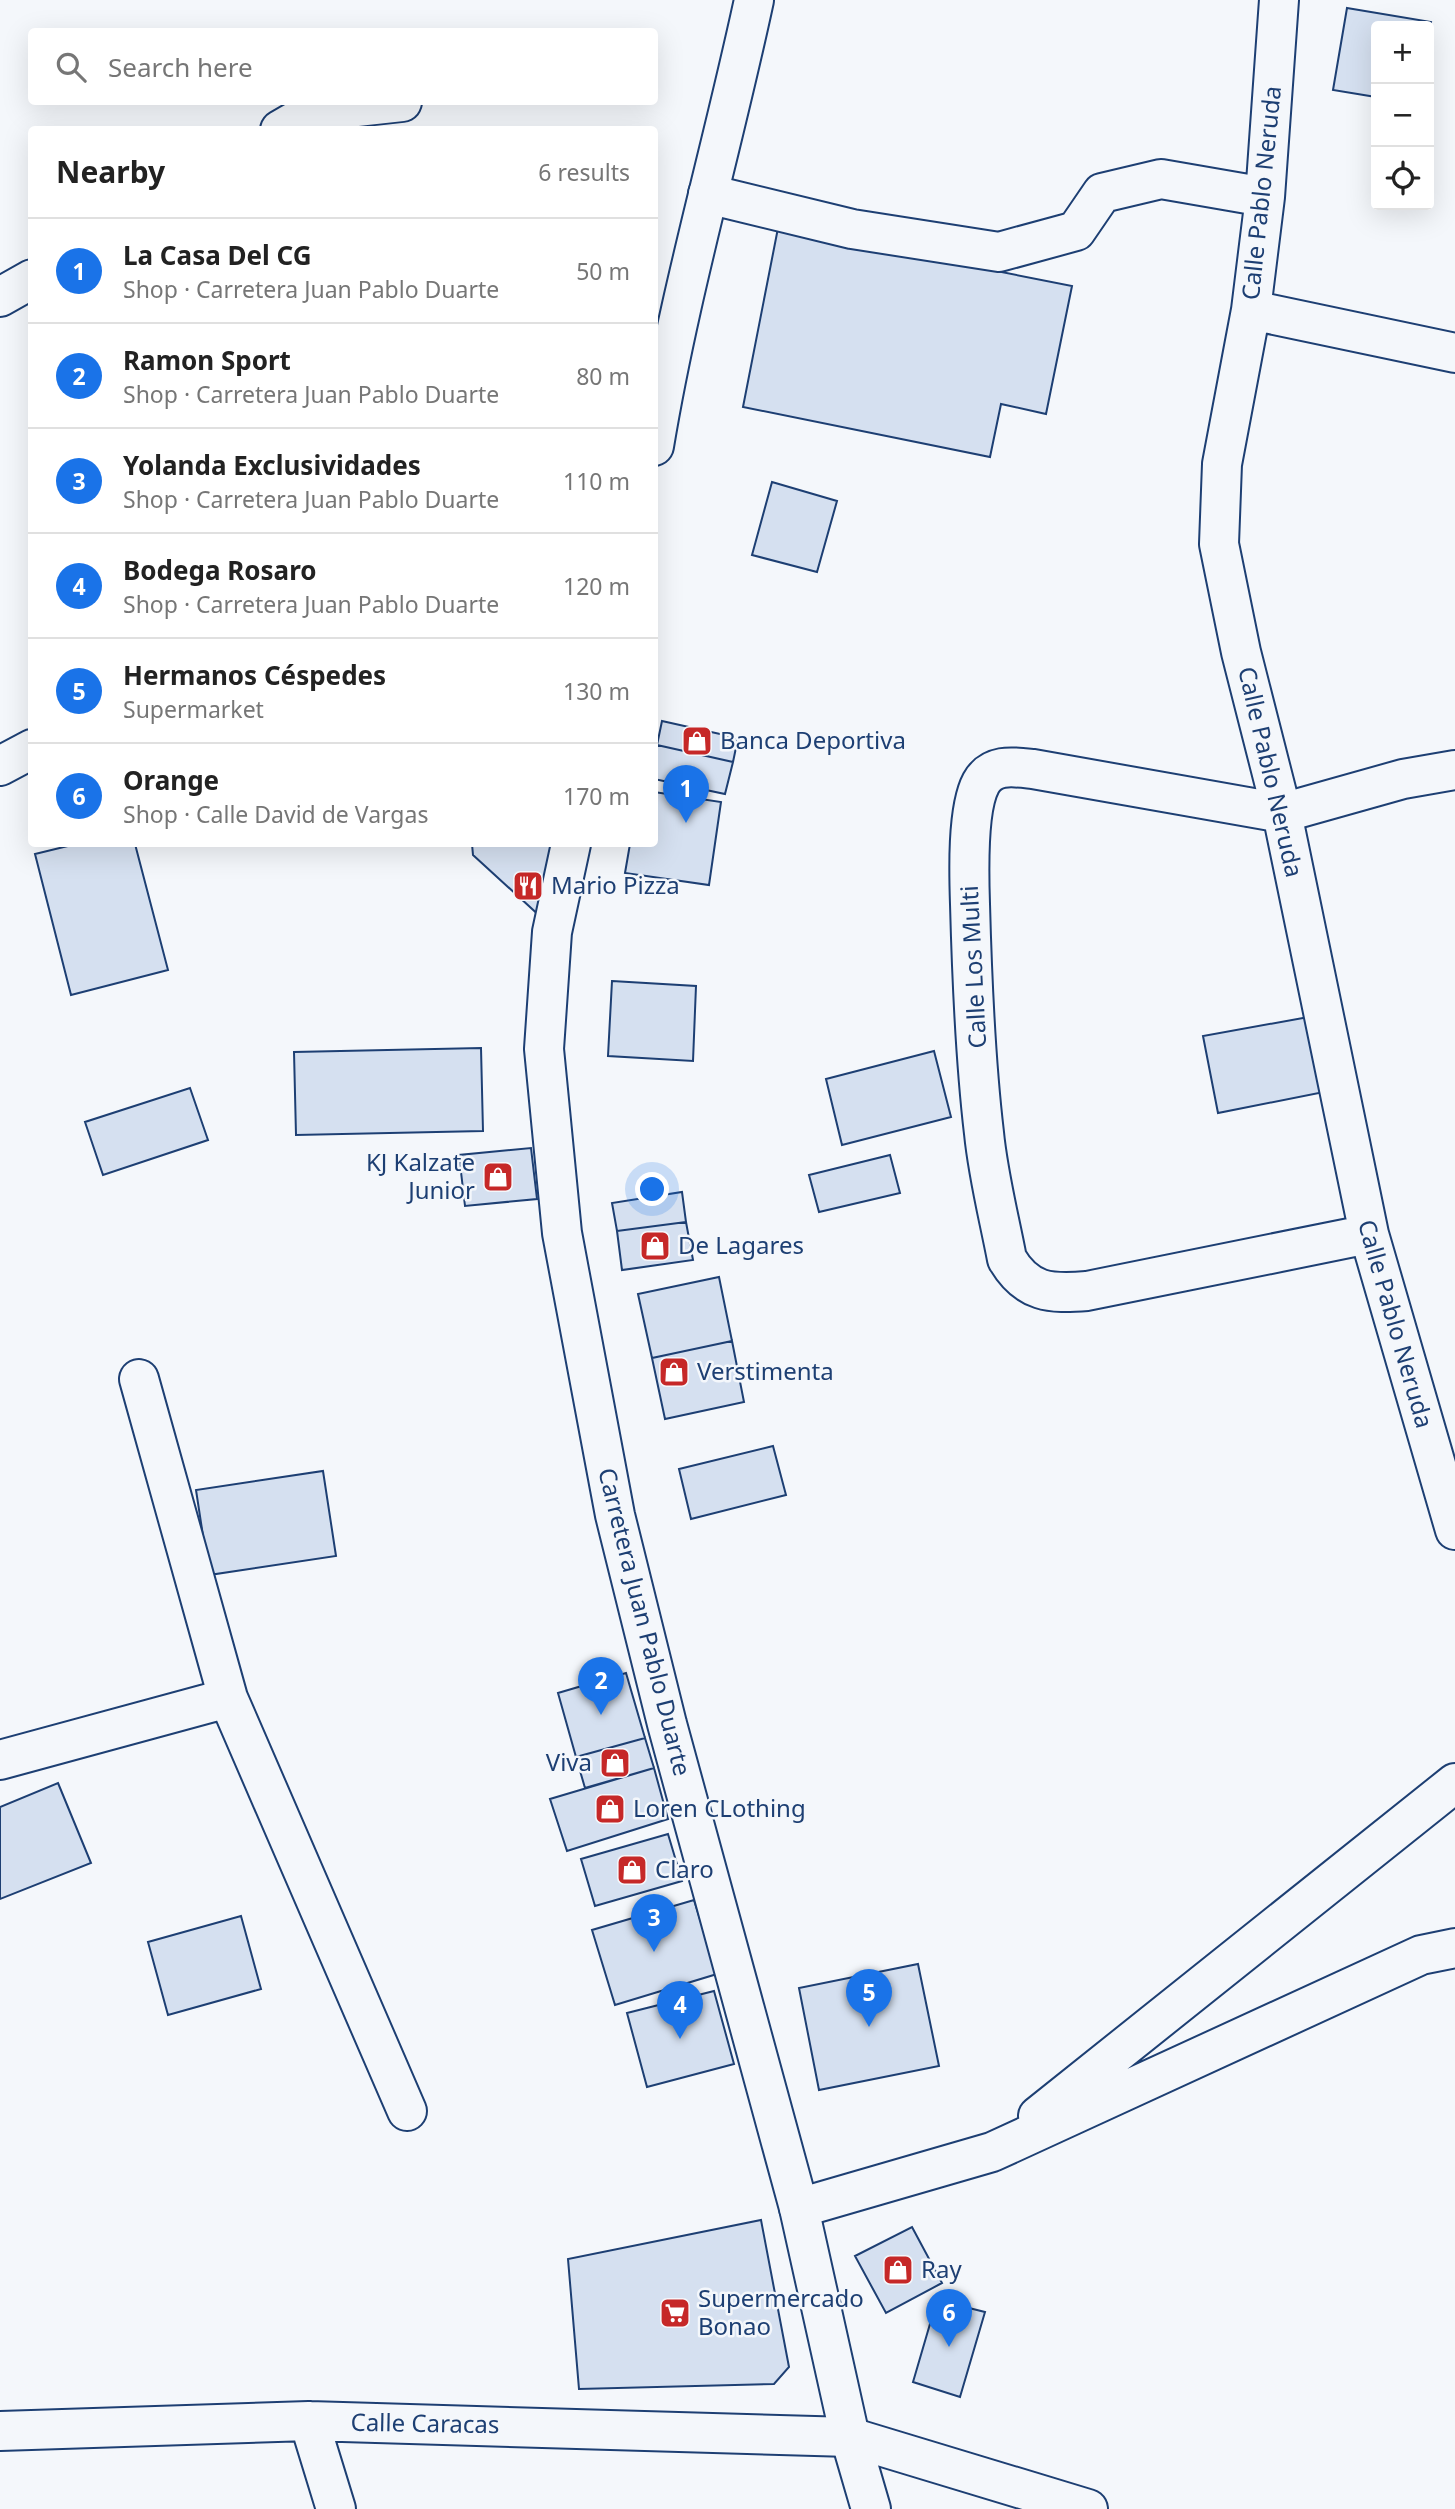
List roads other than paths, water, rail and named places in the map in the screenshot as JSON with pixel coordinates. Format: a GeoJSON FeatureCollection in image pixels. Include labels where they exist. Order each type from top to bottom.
{"type":"FeatureCollection","features":[{"type":"Feature","properties":{"kind":"street"},"geometry":{"type":"LineString","coordinates":[[659,397],[730,112],[754,0]]}},
{"type":"Feature","properties":{"kind":"street","name":"Calle Pablo Neruda"},"geometry":{"type":"LineString","coordinates":[[1279,0],[1265,197],[1251,310],[1222,464],[1219,544],[1241,652],[1282,813],[1368,1234],[1455,1530]]}},
{"type":"Feature","properties":{"kind":"street"},"geometry":{"type":"LineString","coordinates":[[287,126],[311,112],[375,105]]}},
{"type":"Feature","properties":{"kind":"street"},"geometry":{"type":"LineString","coordinates":[[708,194],[852,229],[999,252],[1076,232],[1101,193],[1161,179],[1265,197]]}},
{"type":"Feature","properties":{"kind":"street"},"geometry":{"type":"LineString","coordinates":[[0,297],[28,281]]}},
{"type":"Feature","properties":{"kind":"street"},"geometry":{"type":"LineString","coordinates":[[1251,310],[1455,353]]}},
{"type":"Feature","properties":{"kind":"street"},"geometry":{"type":"LineString","coordinates":[[0,766],[28,751]]}},
{"type":"Feature","properties":{"kind":"street","name":"Calle Los Multi"},"geometry":{"type":"LineString","coordinates":[[1368,1234],[1087,1291],[1062,1293],[1038,1289],[1017,1276],[1007,1259],[984,1135],[971,952],[969,862],[974,810],[980,784],[990,771],[1009,767],[1034,769],[1282,813],[1403,779],[1455,770]]}},
{"type":"Feature","properties":{"kind":"street","name":"Carretera Juan Pablo Duarte"},"geometry":{"type":"LineString","coordinates":[[571,847],[552,932],[544,1049],[562,1233],[615,1515],[667,1724],[799,2208],[850,2437],[871,2509]]}},
{"type":"Feature","properties":{"kind":"street"},"geometry":{"type":"LineString","coordinates":[[139,1379],[228,1698],[407,2112]]}},
{"type":"Feature","properties":{"kind":"street"},"geometry":{"type":"LineString","coordinates":[[0,1760],[228,1698]]}},
{"type":"Feature","properties":{"kind":"street"},"geometry":{"type":"LineString","coordinates":[[992,2152],[1455,1783]]}},
{"type":"Feature","properties":{"kind":"street"},"geometry":{"type":"LineString","coordinates":[[799,2208],[992,2152],[1421,1955],[1455,1948]]}},
{"type":"Feature","properties":{"kind":"street"},"geometry":{"type":"LineString","coordinates":[[309,2421],[336,2509]]}},
{"type":"Feature","properties":{"kind":"street","name":"Calle Caracas"},"geometry":{"type":"LineString","coordinates":[[0,2431],[309,2421],[850,2437],[1088,2509]]}},
{"type":"Feature","properties":{"kind":"place","name":"Banca Deportiva"},"geometry":{"type":"Point","coordinates":[697,741]}},
{"type":"Feature","properties":{"kind":"place","name":"La Casa Del CG"},"geometry":{"type":"Point","coordinates":[686,823]}},
{"type":"Feature","properties":{"kind":"place","name":"Mario Pizza"},"geometry":{"type":"Point","coordinates":[528,886]}},
{"type":"Feature","properties":{"kind":"place","name":"KJ Kalzate Junior"},"geometry":{"type":"Point","coordinates":[498,1177]}},
{"type":"Feature","properties":{"kind":"place","name":"De Lagares"},"geometry":{"type":"Point","coordinates":[655,1246]}},
{"type":"Feature","properties":{"kind":"place","name":"Verstimenta"},"geometry":{"type":"Point","coordinates":[674,1372]}},
{"type":"Feature","properties":{"kind":"place","name":"Ramon Sport"},"geometry":{"type":"Point","coordinates":[601,1715]}},
{"type":"Feature","properties":{"kind":"place","name":"Viva"},"geometry":{"type":"Point","coordinates":[615,1763]}},
{"type":"Feature","properties":{"kind":"place","name":"Loren CLothing"},"geometry":{"type":"Point","coordinates":[610,1809]}},
{"type":"Feature","properties":{"kind":"place","name":"Claro"},"geometry":{"type":"Point","coordinates":[632,1870]}},
{"type":"Feature","properties":{"kind":"place","name":"Yolanda Exclusividades"},"geometry":{"type":"Point","coordinates":[654,1952]}},
{"type":"Feature","properties":{"kind":"place","name":"Hermanos Céspedes"},"geometry":{"type":"Point","coordinates":[869,2027]}},
{"type":"Feature","properties":{"kind":"place","name":"Bodega Rosaro"},"geometry":{"type":"Point","coordinates":[680,2039]}},
{"type":"Feature","properties":{"kind":"place","name":"Ray"},"geometry":{"type":"Point","coordinates":[898,2270]}},
{"type":"Feature","properties":{"kind":"place","name":"Supermercado Bonao"},"geometry":{"type":"Point","coordinates":[675,2313]}},
{"type":"Feature","properties":{"kind":"place","name":"Orange"},"geometry":{"type":"Point","coordinates":[949,2347]}}]}
